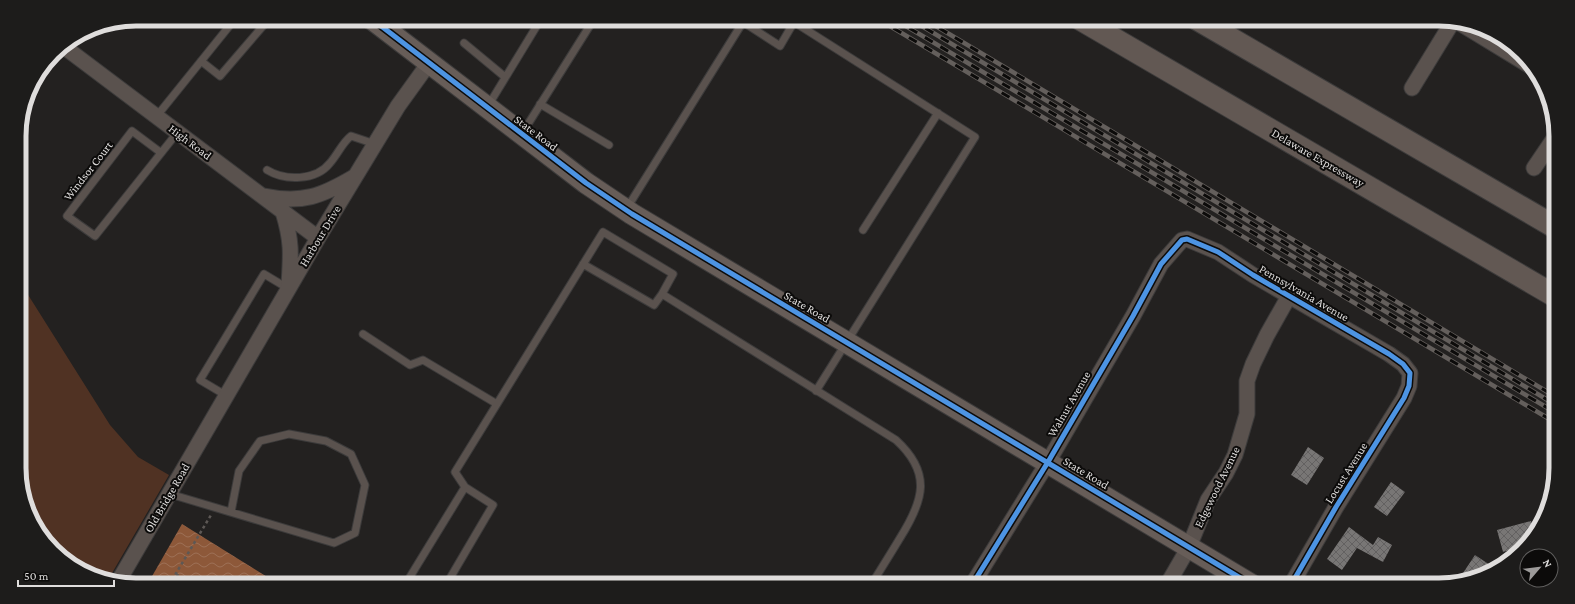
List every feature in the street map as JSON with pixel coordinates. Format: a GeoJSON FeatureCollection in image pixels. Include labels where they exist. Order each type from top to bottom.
{"type":"FeatureCollection","features":[{"type":"Feature","properties":{"kind":"highway","name":"Delaware Expressway"},"geometry":{"type":"LineString","coordinates":[[1092,26],[1549,292]]}},
{"type":"Feature","properties":{"kind":"highway"},"geometry":{"type":"LineString","coordinates":[[1209,26],[1549,224]]}},
{"type":"Feature","properties":{"kind":"main road","name":"State Road"},"geometry":{"type":"LineString","coordinates":[[394,26],[429,63],[486,108],[586,183],[625,210],[1240,578]]}},
{"type":"Feature","properties":{"kind":"street"},"geometry":{"type":"LineString","coordinates":[[1412,88],[1449,27]]}},
{"type":"Feature","properties":{"kind":"street"},"geometry":{"type":"LineString","coordinates":[[1475,32],[1515,57]]}},
{"type":"Feature","properties":{"kind":"street","name":"High Road"},"geometry":{"type":"LineString","coordinates":[[68,50],[318,238]]}},
{"type":"Feature","properties":{"kind":"street","name":"Harbour Drive"},"geometry":{"type":"LineString","coordinates":[[216,413],[318,238],[398,106],[429,63]]}},
{"type":"Feature","properties":{"kind":"street"},"geometry":{"type":"LineString","coordinates":[[1534,168],[1549,146]]}},
{"type":"Feature","properties":{"kind":"street"},"geometry":{"type":"LineString","coordinates":[[260,195],[288,200],[303,199],[331,191],[357,175]]}},
{"type":"Feature","properties":{"kind":"street"},"geometry":{"type":"LineString","coordinates":[[283,212],[289,234],[291,249],[289,289]]}},
{"type":"Feature","properties":{"kind":"street","name":"Pennsylvania Avenue"},"geometry":{"type":"LineString","coordinates":[[1187,239],[1218,252],[1289,296],[1389,354],[1408,370]]}},
{"type":"Feature","properties":{"kind":"street","name":"Walnut Avenue"},"geometry":{"type":"LineString","coordinates":[[976,578],[1048,462],[1133,316],[1161,264],[1182,240],[1187,239]]}},
{"type":"Feature","properties":{"kind":"street","name":"Edgewood Avenue"},"geometry":{"type":"LineString","coordinates":[[1171,578],[1189,547],[1208,500],[1226,473],[1235,454],[1247,414],[1246,389],[1251,370],[1267,335],[1289,296]]}},
{"type":"Feature","properties":{"kind":"street","name":"Locust Avenue"},"geometry":{"type":"LineString","coordinates":[[1295,578],[1336,507],[1404,398],[1411,379],[1408,370]]}},
{"type":"Feature","properties":{"kind":"street","name":"Old Bridge Road"},"geometry":{"type":"LineString","coordinates":[[121,577],[216,413]]}},
{"type":"Feature","properties":{"kind":"lane"},"geometry":{"type":"LineString","coordinates":[[156,117],[229,26]]}},
{"type":"Feature","properties":{"kind":"lane"},"geometry":{"type":"LineString","coordinates":[[201,61],[220,76],[263,26]]}},
{"type":"Feature","properties":{"kind":"lane"},"geometry":{"type":"LineString","coordinates":[[486,108],[536,26]]}},
{"type":"Feature","properties":{"kind":"lane"},"geometry":{"type":"LineString","coordinates":[[521,134],[590,26]]}},
{"type":"Feature","properties":{"kind":"lane"},"geometry":{"type":"LineString","coordinates":[[625,210],[740,26]]}},
{"type":"Feature","properties":{"kind":"lane"},"geometry":{"type":"LineString","coordinates":[[749,26],[780,46],[792,26]]}},
{"type":"Feature","properties":{"kind":"lane"},"geometry":{"type":"LineString","coordinates":[[800,26],[975,137],[816,391]]}},
{"type":"Feature","properties":{"kind":"lane"},"geometry":{"type":"LineString","coordinates":[[464,43],[505,77]]}},
{"type":"Feature","properties":{"kind":"lane"},"geometry":{"type":"LineString","coordinates":[[540,104],[609,145]]}},
{"type":"Feature","properties":{"kind":"lane"},"geometry":{"type":"LineString","coordinates":[[863,230],[938,113]]}},
{"type":"Feature","properties":{"kind":"lane","name":"Windsor Court"},"geometry":{"type":"LineString","coordinates":[[160,152],[132,132],[67,216],[95,236],[160,152],[177,133]]}},
{"type":"Feature","properties":{"kind":"lane"},"geometry":{"type":"LineString","coordinates":[[267,170],[275,175],[294,178],[307,177],[330,164],[345,141],[351,136],[375,144]]}},
{"type":"Feature","properties":{"kind":"lane"},"geometry":{"type":"LineString","coordinates":[[450,578],[493,506],[465,487],[455,472],[583,264],[603,232],[673,274],[654,305],[583,264]]}},
{"type":"Feature","properties":{"kind":"lane"},"geometry":{"type":"LineString","coordinates":[[227,396],[200,380],[264,274],[289,289]]}},
{"type":"Feature","properties":{"kind":"lane"},"geometry":{"type":"LineString","coordinates":[[662,294],[896,440],[909,451],[917,466],[921,483],[920,500],[916,511],[875,578]]}},
{"type":"Feature","properties":{"kind":"lane"},"geometry":{"type":"LineString","coordinates":[[362,334],[410,365],[423,360],[497,404]]}},
{"type":"Feature","properties":{"kind":"lane"},"geometry":{"type":"LineString","coordinates":[[170,494],[334,543],[355,533],[365,485],[352,454],[326,441],[289,434],[260,441],[239,471],[231,512]]}},
{"type":"Feature","properties":{"kind":"lane"},"geometry":{"type":"LineString","coordinates":[[409,578],[465,487]]}},
{"type":"Feature","properties":{"kind":"path"},"geometry":{"type":"LineString","coordinates":[[173,578],[215,507]]}},
{"type":"Feature","properties":{"kind":"path"},"geometry":{"type":"LineString","coordinates":[[176,574],[183,578]]}},
{"type":"Feature","properties":{"kind":"shaded area"},"geometry":{"type":"Polygon","coordinates":[[[26,292],[110,425],[138,457],[169,475],[111,575],[88,567],[64,551],[53,540],[37,516],[27,482],[26,292]]]}},
{"type":"Feature","properties":{"kind":"water"},"geometry":{"type":"Polygon","coordinates":[[[182,524],[269,578],[151,578],[182,524]]]}},
{"type":"Feature","properties":{"kind":"building"},"geometry":{"type":"Polygon","coordinates":[[[1308,447],[1324,458],[1307,485],[1291,475],[1308,447]]]}},
{"type":"Feature","properties":{"kind":"building"},"geometry":{"type":"Polygon","coordinates":[[[1391,482],[1405,492],[1387,516],[1374,507],[1391,482]]]}},
{"type":"Feature","properties":{"kind":"building"},"geometry":{"type":"Polygon","coordinates":[[[1531,521],[1532,526],[1522,540],[1513,549],[1503,552],[1497,530],[1531,521]]]}},
{"type":"Feature","properties":{"kind":"building"},"geometry":{"type":"Polygon","coordinates":[[[1349,527],[1373,545],[1378,537],[1392,545],[1383,562],[1357,548],[1342,570],[1327,559],[1349,527]]]}},
{"type":"Feature","properties":{"kind":"building"},"geometry":{"type":"Polygon","coordinates":[[[1475,555],[1490,565],[1481,570],[1461,576],[1475,555]]]}},
{"type":"Feature","properties":{"kind":"railway"},"geometry":{"type":"LineString","coordinates":[[890,26],[1549,419]]}},
{"type":"Feature","properties":{"kind":"railway"},"geometry":{"type":"LineString","coordinates":[[906,26],[1549,409]]}},
{"type":"Feature","properties":{"kind":"railway"},"geometry":{"type":"LineString","coordinates":[[922,26],[1549,401]]}},
{"type":"Feature","properties":{"kind":"railway"},"geometry":{"type":"LineString","coordinates":[[936,26],[1549,393]]}},
{"type":"Feature","properties":{"kind":"cycle path"},"geometry":{"type":"LineString","coordinates":[[381,26],[586,183],[632,214],[1240,578]]}},
{"type":"Feature","properties":{"kind":"cycle path"},"geometry":{"type":"LineString","coordinates":[[976,578],[1048,462],[1133,316],[1161,264],[1182,240],[1187,239],[1218,252],[1253,275],[1389,354],[1403,364],[1410,373],[1409,386],[1404,398],[1336,507],[1295,578]]}}]}
